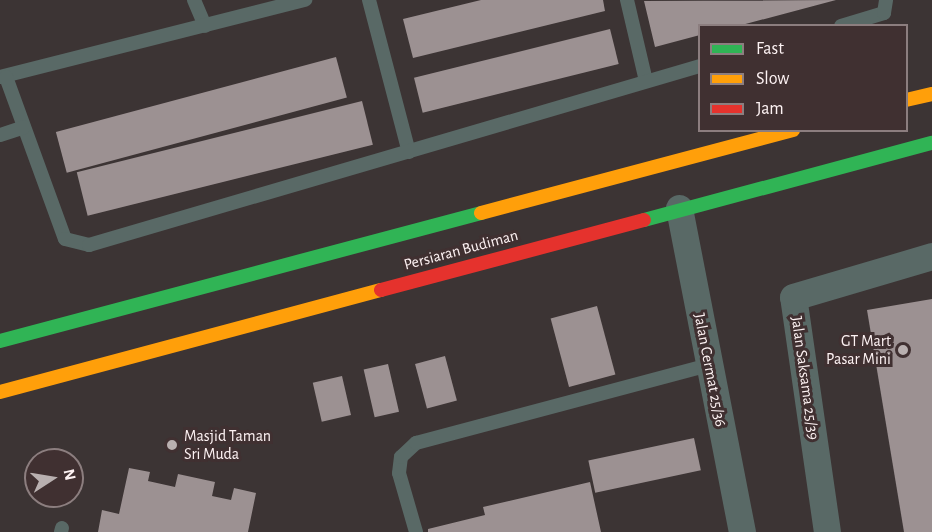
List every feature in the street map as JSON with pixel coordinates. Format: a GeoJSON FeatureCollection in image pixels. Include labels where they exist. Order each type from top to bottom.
{"type":"FeatureCollection","features":[{"type":"Feature","properties":{"kind":"main road"},"geometry":{"type":"LineString","coordinates":[[908,100],[932,94]]}},
{"type":"Feature","properties":{"kind":"main road","name":"Persiaran Budiman"},"geometry":{"type":"LineString","coordinates":[[0,341],[785,132]]}},
{"type":"Feature","properties":{"kind":"main road","name":"Persiaran Budiman"},"geometry":{"type":"LineString","coordinates":[[0,392],[679,208],[932,143]]}},
{"type":"Feature","properties":{"kind":"street","name":"Jalan Cermat 25/36"},"geometry":{"type":"LineString","coordinates":[[679,208],[742,532]]}},
{"type":"Feature","properties":{"kind":"street","name":"Jalan Saksama 25/39"},"geometry":{"type":"LineString","coordinates":[[827,532],[793,297],[932,256]]}},
{"type":"Feature","properties":{"kind":"lane"},"geometry":{"type":"LineString","coordinates":[[194,0],[204,26]]}},
{"type":"Feature","properties":{"kind":"lane"},"geometry":{"type":"LineString","coordinates":[[305,0],[3,77],[65,239],[89,245],[698,66]]}},
{"type":"Feature","properties":{"kind":"lane"},"geometry":{"type":"LineString","coordinates":[[369,0],[409,152]]}},
{"type":"Feature","properties":{"kind":"lane"},"geometry":{"type":"LineString","coordinates":[[627,0],[646,81]]}},
{"type":"Feature","properties":{"kind":"lane"},"geometry":{"type":"LineString","coordinates":[[848,24],[884,13],[886,0]]}},
{"type":"Feature","properties":{"kind":"lane"},"geometry":{"type":"LineString","coordinates":[[0,135],[24,127]]}},
{"type":"Feature","properties":{"kind":"lane"},"geometry":{"type":"LineString","coordinates":[[416,532],[399,473],[401,457],[416,443],[710,365]]}},
{"type":"Feature","properties":{"kind":"building"},"geometry":{"type":"Polygon","coordinates":[[[481,0],[603,0],[605,11],[413,58],[403,19],[481,0]]]}},
{"type":"Feature","properties":{"kind":"building"},"geometry":{"type":"Polygon","coordinates":[[[836,0],[746,24],[698,24],[698,36],[655,47],[644,1],[836,0]]]}},
{"type":"Feature","properties":{"kind":"building"},"geometry":{"type":"Polygon","coordinates":[[[610,29],[619,64],[423,113],[414,78],[610,29]]]}},
{"type":"Feature","properties":{"kind":"building"},"geometry":{"type":"Polygon","coordinates":[[[336,57],[347,98],[67,173],[56,132],[336,57]]]}},
{"type":"Feature","properties":{"kind":"building"},"geometry":{"type":"Polygon","coordinates":[[[362,101],[373,145],[88,216],[77,172],[362,101]]]}},
{"type":"Feature","properties":{"kind":"building"},"geometry":{"type":"Polygon","coordinates":[[[932,299],[932,532],[904,532],[867,310],[932,299]]]}},
{"type":"Feature","properties":{"kind":"building"},"geometry":{"type":"Polygon","coordinates":[[[597,306],[615,375],[569,387],[551,318],[597,306]]]}},
{"type":"Feature","properties":{"kind":"building"},"geometry":{"type":"Polygon","coordinates":[[[445,356],[457,400],[427,408],[415,364],[445,356]]]}},
{"type":"Feature","properties":{"kind":"building"},"geometry":{"type":"Polygon","coordinates":[[[388,364],[399,412],[375,417],[364,370],[388,364]]]}},
{"type":"Feature","properties":{"kind":"building"},"geometry":{"type":"Polygon","coordinates":[[[342,376],[351,415],[322,422],[313,383],[342,376]]]}},
{"type":"Feature","properties":{"kind":"building"},"geometry":{"type":"Polygon","coordinates":[[[694,438],[701,470],[595,493],[588,460],[694,438]]]}},
{"type":"Feature","properties":{"kind":"building","name":"Masjid Taman Sri Muda"},"geometry":{"type":"Polygon","coordinates":[[[129,468],[150,472],[148,481],[175,487],[178,474],[215,482],[212,496],[231,500],[234,488],[256,493],[248,532],[98,532],[102,510],[119,514],[129,468]]]}},
{"type":"Feature","properties":{"kind":"building"},"geometry":{"type":"Polygon","coordinates":[[[590,482],[601,532],[428,532],[428,529],[485,515],[483,507],[590,482]]]}},
{"type":"Feature","properties":{"kind":"traffic: fast"},"geometry":{"type":"LineString","coordinates":[[644,220],[932,143]]}},
{"type":"Feature","properties":{"kind":"traffic: fast"},"geometry":{"type":"LineString","coordinates":[[0,341],[481,213]]}},
{"type":"Feature","properties":{"kind":"traffic: slow"},"geometry":{"type":"LineString","coordinates":[[908,100],[932,94]]}},
{"type":"Feature","properties":{"kind":"traffic: slow"},"geometry":{"type":"LineString","coordinates":[[481,213],[785,132]]}},
{"type":"Feature","properties":{"kind":"traffic: slow"},"geometry":{"type":"LineString","coordinates":[[0,392],[381,290]]}},
{"type":"Feature","properties":{"kind":"traffic: jam"},"geometry":{"type":"LineString","coordinates":[[381,290],[644,220]]}},
{"type":"Feature","properties":{"kind":"place","name":"GT Mart Pasar Mini"},"geometry":{"type":"Point","coordinates":[903,350]}},
{"type":"Feature","properties":{"kind":"place","name":"Masjid Taman Sri Muda"},"geometry":{"type":"Point","coordinates":[172,445]}}]}
